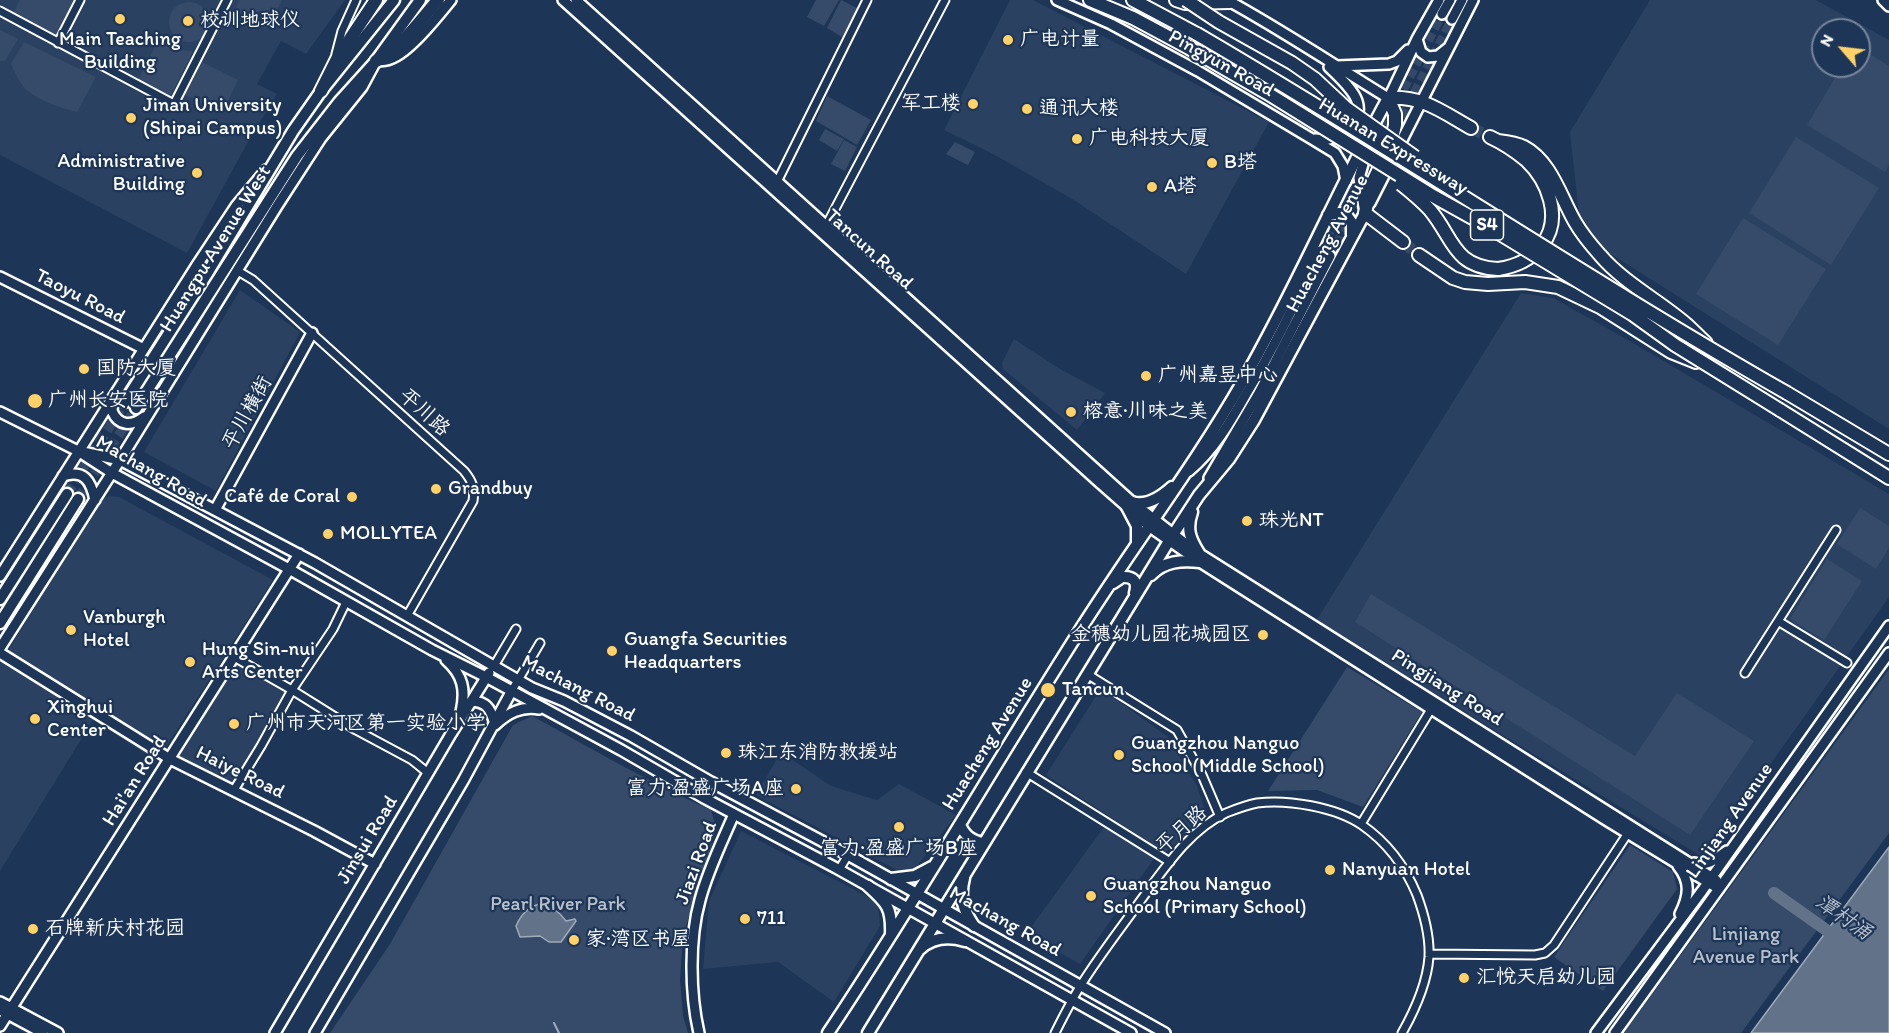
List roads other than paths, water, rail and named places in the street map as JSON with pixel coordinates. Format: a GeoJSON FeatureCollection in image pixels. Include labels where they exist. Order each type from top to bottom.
{"type":"FeatureCollection","features":[{"type":"Feature","properties":{"kind":"highway"},"geometry":{"type":"LineString","coordinates":[[321,91],[374,0]]}},
{"type":"Feature","properties":{"kind":"highway"},"geometry":{"type":"LineString","coordinates":[[376,61],[401,41],[438,0]]}},
{"type":"Feature","properties":{"kind":"highway"},"geometry":{"type":"LineString","coordinates":[[1090,0],[1133,18],[1189,48]]}},
{"type":"Feature","properties":{"kind":"highway","name":"Huanan Expressway"},"geometry":{"type":"LineString","coordinates":[[1104,0],[1343,139],[1433,196],[1632,314],[1714,370],[1889,478]]}},
{"type":"Feature","properties":{"kind":"highway","name":"Huanan Expressway"},"geometry":{"type":"LineString","coordinates":[[1133,0],[1197,34],[1315,103],[1716,353],[1889,454]]}},
{"type":"Feature","properties":{"kind":"highway"},"geometry":{"type":"LineString","coordinates":[[1176,0],[1185,3],[1228,1]]}},
{"type":"Feature","properties":{"kind":"highway"},"geometry":{"type":"LineString","coordinates":[[1186,0],[1316,79],[1346,108],[1478,205]]}},
{"type":"Feature","properties":{"kind":"highway"},"geometry":{"type":"LineString","coordinates":[[1403,242],[1365,213],[1371,186],[1395,125],[1395,114],[1388,98],[1405,97],[1423,101],[1471,128]]}},
{"type":"Feature","properties":{"kind":"highway"},"geometry":{"type":"LineString","coordinates":[[1343,139],[1362,157],[1412,192],[1429,209],[1453,247],[1461,255],[1479,265],[1498,269],[1522,263],[1537,251],[1549,232],[1552,208],[1546,190],[1536,173],[1522,157],[1494,139],[1526,147],[1549,172],[1587,239],[1613,269],[1687,324],[1716,353]]}},
{"type":"Feature","properties":{"kind":"highway"},"geometry":{"type":"LineString","coordinates":[[1419,255],[1453,278],[1465,282],[1488,284],[1525,282],[1558,286],[1600,307],[1671,352],[1714,370]]}},
{"type":"Feature","properties":{"kind":"main road","name":"Huangpu Avenue West"},"geometry":{"type":"LineString","coordinates":[[125,402],[245,211],[278,154],[321,91],[394,0]]}},
{"type":"Feature","properties":{"kind":"main road","name":"Huangpu Avenue West"},"geometry":{"type":"LineString","coordinates":[[136,408],[297,156],[339,102],[376,61],[420,0]]}},
{"type":"Feature","properties":{"kind":"main road","name":"Huacheng Avenue"},"geometry":{"type":"LineString","coordinates":[[828,1033],[917,894],[1076,636],[1135,550],[1243,382],[1388,98]]}},
{"type":"Feature","properties":{"kind":"main road"},"geometry":{"type":"LineString","coordinates":[[1328,215],[1340,213],[1347,216],[1352,223],[1351,238]]}},
{"type":"Feature","properties":{"kind":"main road","name":"Huacheng Avenue"},"geometry":{"type":"LineString","coordinates":[[868,1033],[1171,538],[1199,495],[1230,459],[1254,420],[1365,213]]}},
{"type":"Feature","properties":{"kind":"main road"},"geometry":{"type":"LineString","coordinates":[[1135,550],[1138,531],[1129,504],[1154,500],[1183,476]]}},
{"type":"Feature","properties":{"kind":"main road"},"geometry":{"type":"LineString","coordinates":[[0,599],[67,494]]}},
{"type":"Feature","properties":{"kind":"main road"},"geometry":{"type":"LineString","coordinates":[[1133,599],[1154,572],[1161,567],[1178,561],[1199,558],[1188,530],[1189,520],[1199,495]]}},
{"type":"Feature","properties":{"kind":"main road"},"geometry":{"type":"LineString","coordinates":[[0,623],[78,499]]}},
{"type":"Feature","properties":{"kind":"main road"},"geometry":{"type":"LineString","coordinates":[[1112,584],[1128,576],[1136,581],[1133,599]]}},
{"type":"Feature","properties":{"kind":"main road"},"geometry":{"type":"LineString","coordinates":[[960,825],[968,837],[983,843]]}},
{"type":"Feature","properties":{"kind":"main road"},"geometry":{"type":"LineString","coordinates":[[891,879],[915,876],[935,865]]}},
{"type":"Feature","properties":{"kind":"main road"},"geometry":{"type":"LineString","coordinates":[[965,872],[961,898],[966,914],[974,926]]}},
{"type":"Feature","properties":{"kind":"main road"},"geometry":{"type":"LineString","coordinates":[[868,886],[886,902],[891,922],[891,935]]}},
{"type":"Feature","properties":{"kind":"main road"},"geometry":{"type":"LineString","coordinates":[[916,953],[927,943],[937,939],[952,938],[965,941]]}},
{"type":"Feature","properties":{"kind":"street"},"geometry":{"type":"LineString","coordinates":[[58,43],[80,0]]}},
{"type":"Feature","properties":{"kind":"street"},"geometry":{"type":"LineString","coordinates":[[0,11],[174,104],[227,0]]}},
{"type":"Feature","properties":{"kind":"street"},"geometry":{"type":"LineString","coordinates":[[332,69],[342,31],[356,0]]}},
{"type":"Feature","properties":{"kind":"street"},"geometry":{"type":"LineString","coordinates":[[0,648],[309,157],[357,94],[376,61],[390,59],[403,51],[451,0]]}},
{"type":"Feature","properties":{"kind":"street","name":"Tancun Road"},"geometry":{"type":"LineString","coordinates":[[563,0],[1152,524]]}},
{"type":"Feature","properties":{"kind":"street","name":"Tancun Road"},"geometry":{"type":"LineString","coordinates":[[576,0],[1129,504]]}},
{"type":"Feature","properties":{"kind":"street"},"geometry":{"type":"LineString","coordinates":[[777,182],[867,0]]}},
{"type":"Feature","properties":{"kind":"street"},"geometry":{"type":"LineString","coordinates":[[826,226],[945,0]]}},
{"type":"Feature","properties":{"kind":"street","name":"Pingyun Road"},"geometry":{"type":"LineString","coordinates":[[1058,0],[1111,24],[1178,60],[1335,153],[1343,166],[1346,181]]}},
{"type":"Feature","properties":{"kind":"street","name":"Huacheng Avenue"},"geometry":{"type":"LineString","coordinates":[[1388,98],[1439,0]]}},
{"type":"Feature","properties":{"kind":"street"},"geometry":{"type":"LineString","coordinates":[[1442,14],[1450,0]]}},
{"type":"Feature","properties":{"kind":"street"},"geometry":{"type":"LineString","coordinates":[[1452,19],[1462,0]]}},
{"type":"Feature","properties":{"kind":"street","name":"Huacheng Avenue"},"geometry":{"type":"LineString","coordinates":[[1365,213],[1473,0]]}},
{"type":"Feature","properties":{"kind":"street"},"geometry":{"type":"LineString","coordinates":[[1883,0],[1889,6]]}},
{"type":"Feature","properties":{"kind":"street"},"geometry":{"type":"LineString","coordinates":[[1228,1],[1294,38],[1388,98],[1386,111],[1365,157],[1359,178],[1365,213]]}},
{"type":"Feature","properties":{"kind":"street"},"geometry":{"type":"LineString","coordinates":[[1417,39],[1424,56],[1438,56],[1449,47]]}},
{"type":"Feature","properties":{"kind":"street"},"geometry":{"type":"LineString","coordinates":[[1336,66],[1389,64],[1397,61],[1417,39]]}},
{"type":"Feature","properties":{"kind":"street"},"geometry":{"type":"LineString","coordinates":[[1312,139],[1329,140],[1344,134],[1353,124],[1359,110],[1354,95],[1336,73],[1314,52]]}},
{"type":"Feature","properties":{"kind":"street"},"geometry":{"type":"LineString","coordinates":[[0,576],[236,206],[278,154]]}},
{"type":"Feature","properties":{"kind":"street","name":"Huacheng Avenue"},"geometry":{"type":"LineString","coordinates":[[1183,476],[1205,458],[1230,422],[1275,343],[1320,250]]}},
{"type":"Feature","properties":{"kind":"street","name":"Huacheng Avenue"},"geometry":{"type":"LineString","coordinates":[[1199,495],[1259,393],[1330,256]]}},
{"type":"Feature","properties":{"kind":"street","name":"平川路"},"geometry":{"type":"LineString","coordinates":[[238,270],[253,280],[312,333],[464,471],[471,480],[475,489],[473,501],[407,616]]}},
{"type":"Feature","properties":{"kind":"street","name":"Taoyu Road"},"geometry":{"type":"LineString","coordinates":[[0,277],[144,349]]}},
{"type":"Feature","properties":{"kind":"street","name":"平川横街"},"geometry":{"type":"LineString","coordinates":[[215,510],[312,333]]}},
{"type":"Feature","properties":{"kind":"street"},"geometry":{"type":"LineString","coordinates":[[114,395],[112,411],[120,422],[132,424],[149,413]]}},
{"type":"Feature","properties":{"kind":"street"},"geometry":{"type":"LineString","coordinates":[[0,412],[78,451]]}},
{"type":"Feature","properties":{"kind":"street","name":"Machang Road"},"geometry":{"type":"LineString","coordinates":[[78,451],[120,460],[299,554],[519,680],[631,736],[1165,1033]]}},
{"type":"Feature","properties":{"kind":"street","name":"Machang Road"},"geometry":{"type":"LineString","coordinates":[[78,451],[112,473],[839,870],[1131,1033]]}},
{"type":"Feature","properties":{"kind":"street"},"geometry":{"type":"LineString","coordinates":[[63,476],[75,473],[87,479],[95,500]]}},
{"type":"Feature","properties":{"kind":"street","name":"Pingjiang Road"},"geometry":{"type":"LineString","coordinates":[[1152,524],[1199,558],[1721,887]]}},
{"type":"Feature","properties":{"kind":"street"},"geometry":{"type":"LineString","coordinates":[[1745,674],[1836,530]]}},
{"type":"Feature","properties":{"kind":"street","name":"Hai'an Road"},"geometry":{"type":"LineString","coordinates":[[0,1026],[6,1011],[170,759],[299,554]]}},
{"type":"Feature","properties":{"kind":"street"},"geometry":{"type":"LineString","coordinates":[[312,582],[322,567]]}},
{"type":"Feature","properties":{"kind":"street"},"geometry":{"type":"LineString","coordinates":[[234,790],[292,690],[333,629],[346,602]]}},
{"type":"Feature","properties":{"kind":"street"},"geometry":{"type":"LineString","coordinates":[[1778,621],[1847,663]]}},
{"type":"Feature","properties":{"kind":"street","name":"Linjiang Avenue"},"geometry":{"type":"LineString","coordinates":[[1596,1033],[1710,880],[1889,626]]}},
{"type":"Feature","properties":{"kind":"street"},"geometry":{"type":"LineString","coordinates":[[494,666],[516,629]]}},
{"type":"Feature","properties":{"kind":"street"},"geometry":{"type":"LineString","coordinates":[[315,1033],[463,781],[487,733],[540,643]]}},
{"type":"Feature","properties":{"kind":"street"},"geometry":{"type":"LineString","coordinates":[[453,660],[461,646]]}},
{"type":"Feature","properties":{"kind":"street","name":"Haiye Road"},"geometry":{"type":"LineString","coordinates":[[0,653],[170,759],[375,864]]}},
{"type":"Feature","properties":{"kind":"street","name":"Linjiang Avenue"},"geometry":{"type":"LineString","coordinates":[[1616,1033],[1889,653]]}},
{"type":"Feature","properties":{"kind":"street"},"geometry":{"type":"LineString","coordinates":[[440,654],[457,671],[463,684],[464,695],[459,722]]}},
{"type":"Feature","properties":{"kind":"street"},"geometry":{"type":"LineString","coordinates":[[234,657],[356,730],[412,760],[428,773]]}},
{"type":"Feature","properties":{"kind":"street","name":"Jinsui Road"},"geometry":{"type":"LineString","coordinates":[[275,1033],[428,773],[494,666]]}},
{"type":"Feature","properties":{"kind":"street"},"geometry":{"type":"LineString","coordinates":[[1087,675],[1177,730],[1202,775],[1220,817]]}},
{"type":"Feature","properties":{"kind":"street"},"geometry":{"type":"LineString","coordinates":[[487,733],[502,719],[516,711],[528,708],[544,709],[546,694]]}},
{"type":"Feature","properties":{"kind":"street"},"geometry":{"type":"LineString","coordinates":[[472,701],[480,702],[488,707],[494,721]]}},
{"type":"Feature","properties":{"kind":"street"},"geometry":{"type":"LineString","coordinates":[[1360,824],[1433,705]]}},
{"type":"Feature","properties":{"kind":"street","name":"Pingjiang Road"},"geometry":{"type":"LineString","coordinates":[[1433,705],[1628,833],[1676,858]]}},
{"type":"Feature","properties":{"kind":"street"},"geometry":{"type":"LineString","coordinates":[[1026,772],[1170,862]]}},
{"type":"Feature","properties":{"kind":"street","name":"平月路"},"geometry":{"type":"LineString","coordinates":[[1055,1033],[1081,986],[1184,846],[1220,817],[1256,803],[1282,802],[1329,811],[1360,824],[1388,847],[1408,874],[1425,915],[1429,954],[1427,975],[1402,1033]]}},
{"type":"Feature","properties":{"kind":"street","name":"Jiazi Road"},"geometry":{"type":"LineString","coordinates":[[699,1033],[694,998],[693,961],[696,919],[704,886],[734,814]]}},
{"type":"Feature","properties":{"kind":"street"},"geometry":{"type":"LineString","coordinates":[[1429,954],[1535,955],[1545,953],[1554,945],[1628,833]]}},
{"type":"Feature","properties":{"kind":"street"},"geometry":{"type":"LineString","coordinates":[[1676,858],[1704,864],[1734,846]]}},
{"type":"Feature","properties":{"kind":"street"},"geometry":{"type":"LineString","coordinates":[[839,870],[848,855]]}},
{"type":"Feature","properties":{"kind":"street"},"geometry":{"type":"LineString","coordinates":[[1671,932],[1688,896],[1688,886],[1676,858]]}},
{"type":"Feature","properties":{"kind":"street"},"geometry":{"type":"LineString","coordinates":[[1650,960],[1659,958],[1663,969]]}},
{"type":"Feature","properties":{"kind":"street"},"geometry":{"type":"LineString","coordinates":[[0,1002],[6,1011],[43,1033]]}},
{"type":"Feature","properties":{"kind":"street"},"geometry":{"type":"LineString","coordinates":[[6,1011],[58,1033]]}},
{"type":"Feature","properties":{"kind":"water"},"geometry":{"type":"Polygon","coordinates":[[[1889,847],[1889,1033],[1751,1033],[1889,847]]]}},
{"type":"Feature","properties":{"kind":"water"},"geometry":{"type":"Polygon","coordinates":[[[546,903],[566,921],[575,919],[576,921],[561,942],[549,942],[540,936],[520,937],[516,926],[521,917],[531,907],[546,903]]]}},
{"type":"Feature","properties":{"kind":"waterway","name":"潭村涌"},"geometry":{"type":"LineString","coordinates":[[1774,893],[1839,939]]}},
{"type":"Feature","properties":{"kind":"waterway"},"geometry":{"type":"LineString","coordinates":[[554,1023],[559,1033]]}},
{"type":"Feature","properties":{"kind":"tunnel"},"geometry":{"type":"LineString","coordinates":[[1379,137],[1442,14]]}},
{"type":"Feature","properties":{"kind":"tunnel"},"geometry":{"type":"LineString","coordinates":[[1396,129],[1452,19]]}},
{"type":"Feature","properties":{"kind":"tunnel"},"geometry":{"type":"LineString","coordinates":[[1471,128],[1490,137]]}},
{"type":"Feature","properties":{"kind":"tunnel"},"geometry":{"type":"LineString","coordinates":[[1320,251],[1360,173]]}},
{"type":"Feature","properties":{"kind":"tunnel"},"geometry":{"type":"LineString","coordinates":[[1330,256],[1363,192]]}},
{"type":"Feature","properties":{"kind":"tunnel"},"geometry":{"type":"LineString","coordinates":[[1403,242],[1419,255]]}},
{"type":"Feature","properties":{"kind":"tunnel"},"geometry":{"type":"LineString","coordinates":[[67,494],[125,402]]}},
{"type":"Feature","properties":{"kind":"tunnel"},"geometry":{"type":"LineString","coordinates":[[78,499],[136,408]]}},
{"type":"Feature","properties":{"kind":"place","name":"Main Teaching Building"},"geometry":{"type":"Point","coordinates":[120,19]}},
{"type":"Feature","properties":{"kind":"place","name":"校训地球仪"},"geometry":{"type":"Point","coordinates":[188,21]}},
{"type":"Feature","properties":{"kind":"place","name":"广电计量"},"geometry":{"type":"Point","coordinates":[1008,40]}},
{"type":"Feature","properties":{"kind":"place","name":"军工楼"},"geometry":{"type":"Point","coordinates":[973,104]}},
{"type":"Feature","properties":{"kind":"place","name":"通讯大楼"},"geometry":{"type":"Point","coordinates":[1027,109]}},
{"type":"Feature","properties":{"kind":"place","name":"Jinan University (Shipai Campus)"},"geometry":{"type":"Point","coordinates":[131,118]}},
{"type":"Feature","properties":{"kind":"place","name":"广电科技大厦"},"geometry":{"type":"Point","coordinates":[1077,139]}},
{"type":"Feature","properties":{"kind":"place","name":"B塔"},"geometry":{"type":"Point","coordinates":[1212,163]}},
{"type":"Feature","properties":{"kind":"place","name":"Administrative Building"},"geometry":{"type":"Point","coordinates":[197,173]}},
{"type":"Feature","properties":{"kind":"place","name":"A塔"},"geometry":{"type":"Point","coordinates":[1152,187]}},
{"type":"Feature","properties":{"kind":"place","name":"国防大厦"},"geometry":{"type":"Point","coordinates":[84,369]}},
{"type":"Feature","properties":{"kind":"place","name":"广州嘉昱中心"},"geometry":{"type":"Point","coordinates":[1146,376]}},
{"type":"Feature","properties":{"kind":"place","name":"广州长安医院"},"geometry":{"type":"Point","coordinates":[35,401]}},
{"type":"Feature","properties":{"kind":"place","name":"榕意·川味之美"},"geometry":{"type":"Point","coordinates":[1071,412]}},
{"type":"Feature","properties":{"kind":"place","name":"Grandbuy"},"geometry":{"type":"Point","coordinates":[436,489]}},
{"type":"Feature","properties":{"kind":"place","name":"Café de Coral"},"geometry":{"type":"Point","coordinates":[352,497]}},
{"type":"Feature","properties":{"kind":"place","name":"珠光NT"},"geometry":{"type":"Point","coordinates":[1247,521]}},
{"type":"Feature","properties":{"kind":"place","name":"MOLLYTEA"},"geometry":{"type":"Point","coordinates":[328,534]}},
{"type":"Feature","properties":{"kind":"place","name":"Vanburgh Hotel"},"geometry":{"type":"Point","coordinates":[71,630]}},
{"type":"Feature","properties":{"kind":"place","name":"金穗幼儿园花城园区"},"geometry":{"type":"Point","coordinates":[1263,635]}},
{"type":"Feature","properties":{"kind":"place","name":"Guangfa Securities Headquarters"},"geometry":{"type":"Point","coordinates":[612,651]}},
{"type":"Feature","properties":{"kind":"place","name":"Hung Sin-nui Arts Center"},"geometry":{"type":"Point","coordinates":[190,662]}},
{"type":"Feature","properties":{"kind":"place","name":"Tancun"},"geometry":{"type":"Point","coordinates":[1048,690]}},
{"type":"Feature","properties":{"kind":"place","name":"Xinghui Center"},"geometry":{"type":"Point","coordinates":[35,719]}},
{"type":"Feature","properties":{"kind":"place","name":"广州市天河区第一实验小学"},"geometry":{"type":"Point","coordinates":[234,724]}},
{"type":"Feature","properties":{"kind":"place","name":"珠江东消防救援站"},"geometry":{"type":"Point","coordinates":[726,753]}},
{"type":"Feature","properties":{"kind":"place","name":"Guangzhou Nanguo School (Middle School)"},"geometry":{"type":"Point","coordinates":[1119,755]}},
{"type":"Feature","properties":{"kind":"place","name":"富力·盈盛广场A座"},"geometry":{"type":"Point","coordinates":[796,789]}},
{"type":"Feature","properties":{"kind":"place","name":"富力·盈盛广场B座"},"geometry":{"type":"Point","coordinates":[899,827]}},
{"type":"Feature","properties":{"kind":"place","name":"Nanyuan Hotel"},"geometry":{"type":"Point","coordinates":[1330,870]}},
{"type":"Feature","properties":{"kind":"place","name":"Guangzhou Nanguo School (Primary School)"},"geometry":{"type":"Point","coordinates":[1091,896]}},
{"type":"Feature","properties":{"kind":"place","name":"711"},"geometry":{"type":"Point","coordinates":[745,919]}},
{"type":"Feature","properties":{"kind":"place","name":"石牌新庆村花园"},"geometry":{"type":"Point","coordinates":[33,929]}},
{"type":"Feature","properties":{"kind":"place","name":"家·湾区书屋"},"geometry":{"type":"Point","coordinates":[574,940]}},
{"type":"Feature","properties":{"kind":"place","name":"汇悦天启幼儿园"},"geometry":{"type":"Point","coordinates":[1464,978]}},
{"type":"Feature","properties":{"kind":"park label","name":"Pearl River Park"},"geometry":{"type":"Point","coordinates":[558,905]}},
{"type":"Feature","properties":{"kind":"park label","name":"Linjiang Avenue Park"},"geometry":{"type":"Point","coordinates":[1746,946]}}]}
